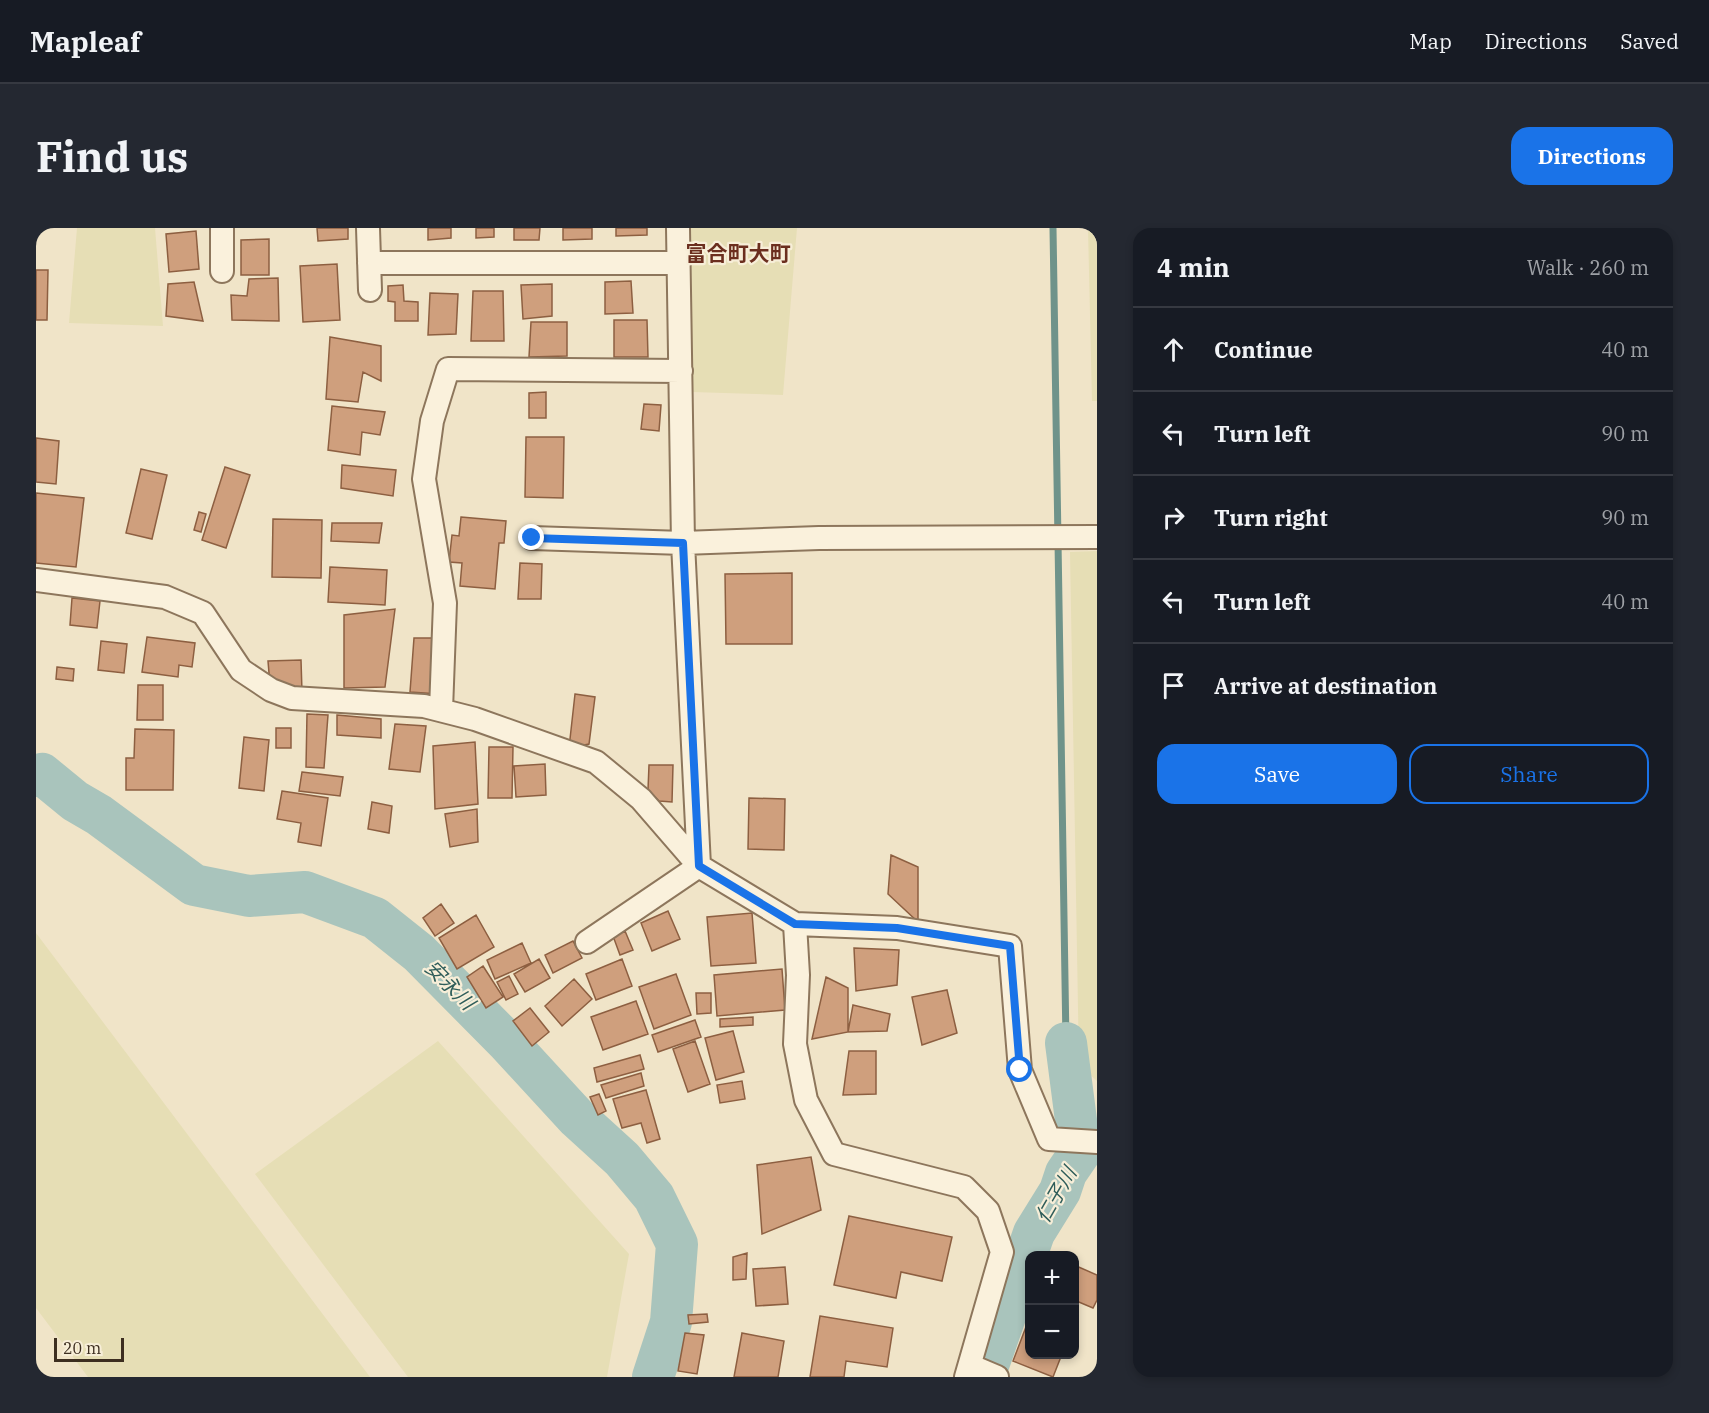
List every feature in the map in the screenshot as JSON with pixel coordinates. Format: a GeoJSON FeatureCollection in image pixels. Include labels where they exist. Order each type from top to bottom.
{"type":"FeatureCollection","features":[{"type":"Feature","properties":{"kind":"street"},"geometry":{"type":"LineString","coordinates":[[222,228],[222,271]]}},
{"type":"Feature","properties":{"kind":"street"},"geometry":{"type":"LineString","coordinates":[[368,228],[370,290]]}},
{"type":"Feature","properties":{"kind":"street"},"geometry":{"type":"LineString","coordinates":[[678,228],[683,543],[699,866]]}},
{"type":"Feature","properties":{"kind":"street"},"geometry":{"type":"LineString","coordinates":[[369,263],[679,264]]}},
{"type":"Feature","properties":{"kind":"street"},"geometry":{"type":"LineString","coordinates":[[441,710],[445,603],[424,479],[432,421],[448,369],[681,371]]}},
{"type":"Feature","properties":{"kind":"street"},"geometry":{"type":"LineString","coordinates":[[532,538],[683,543],[819,538],[1097,537]]}},
{"type":"Feature","properties":{"kind":"street"},"geometry":{"type":"LineString","coordinates":[[36,580],[165,597],[203,613],[241,670],[271,690],[292,698],[424,706],[475,719],[596,762],[641,799],[699,866],[795,924],[897,928],[1010,946],[1020,1070],[1038,1118],[1049,1139],[1097,1142]]}},
{"type":"Feature","properties":{"kind":"street"},"geometry":{"type":"LineString","coordinates":[[587,942],[699,866]]}},
{"type":"Feature","properties":{"kind":"street"},"geometry":{"type":"LineString","coordinates":[[795,924],[798,975],[795,1044],[806,1100],[834,1154],[964,1187],[988,1211],[1002,1252],[968,1371],[997,1377]]}},
{"type":"Feature","properties":{"kind":"shaded area"},"geometry":{"type":"Polygon","coordinates":[[[77,228],[155,228],[163,326],[69,323],[77,228]]]}},
{"type":"Feature","properties":{"kind":"shaded area"},"geometry":{"type":"Polygon","coordinates":[[[691,228],[797,228],[783,395],[692,392],[691,228]]]}},
{"type":"Feature","properties":{"kind":"shaded area"},"geometry":{"type":"Polygon","coordinates":[[[1088,228],[1097,228],[1097,401],[1092,401],[1088,228]]]}},
{"type":"Feature","properties":{"kind":"shaded area"},"geometry":{"type":"Polygon","coordinates":[[[1097,551],[1097,1081],[1079,1065],[1070,552],[1097,551]]]}},
{"type":"Feature","properties":{"kind":"shaded area"},"geometry":{"type":"Polygon","coordinates":[[[36,933],[370,1377],[88,1377],[36,1308],[36,933]]]}},
{"type":"Feature","properties":{"kind":"shaded area"},"geometry":{"type":"Polygon","coordinates":[[[438,1041],[629,1254],[607,1377],[408,1377],[255,1174],[438,1041]]]}},
{"type":"Feature","properties":{"kind":"building"},"geometry":{"type":"Polygon","coordinates":[[[317,228],[348,228],[348,239],[318,241],[317,228]]]}},
{"type":"Feature","properties":{"kind":"building"},"geometry":{"type":"Polygon","coordinates":[[[428,228],[451,228],[451,238],[428,240],[428,228]]]}},
{"type":"Feature","properties":{"kind":"building"},"geometry":{"type":"Polygon","coordinates":[[[476,228],[494,228],[494,237],[476,238],[476,228]]]}},
{"type":"Feature","properties":{"kind":"building"},"geometry":{"type":"Polygon","coordinates":[[[514,228],[540,228],[539,240],[514,240],[514,228]]]}},
{"type":"Feature","properties":{"kind":"building"},"geometry":{"type":"Polygon","coordinates":[[[563,228],[592,228],[592,239],[563,240],[563,228]]]}},
{"type":"Feature","properties":{"kind":"building"},"geometry":{"type":"Polygon","coordinates":[[[616,228],[647,228],[647,235],[616,236],[616,228]]]}},
{"type":"Feature","properties":{"kind":"building"},"geometry":{"type":"Polygon","coordinates":[[[196,231],[199,269],[169,272],[166,234],[196,231]]]}},
{"type":"Feature","properties":{"kind":"building"},"geometry":{"type":"Polygon","coordinates":[[[269,239],[269,275],[241,275],[241,240],[269,239]]]}},
{"type":"Feature","properties":{"kind":"building"},"geometry":{"type":"Polygon","coordinates":[[[337,264],[340,320],[303,322],[300,266],[337,264]]]}},
{"type":"Feature","properties":{"kind":"building"},"geometry":{"type":"Polygon","coordinates":[[[36,270],[48,270],[47,320],[36,320],[36,270]]]}},
{"type":"Feature","properties":{"kind":"building"},"geometry":{"type":"Polygon","coordinates":[[[278,278],[279,321],[232,320],[231,295],[247,296],[249,279],[278,278]]]}},
{"type":"Feature","properties":{"kind":"building"},"geometry":{"type":"Polygon","coordinates":[[[631,281],[633,313],[605,314],[605,282],[631,281]]]}},
{"type":"Feature","properties":{"kind":"building"},"geometry":{"type":"Polygon","coordinates":[[[194,282],[203,321],[166,316],[168,284],[194,282]]]}},
{"type":"Feature","properties":{"kind":"building"},"geometry":{"type":"Polygon","coordinates":[[[552,284],[552,316],[523,319],[521,285],[552,284]]]}},
{"type":"Feature","properties":{"kind":"building"},"geometry":{"type":"Polygon","coordinates":[[[403,285],[404,301],[418,302],[418,321],[395,321],[395,302],[388,301],[388,286],[403,285]]]}},
{"type":"Feature","properties":{"kind":"building"},"geometry":{"type":"Polygon","coordinates":[[[473,291],[503,291],[504,341],[471,341],[473,291]]]}},
{"type":"Feature","properties":{"kind":"building"},"geometry":{"type":"Polygon","coordinates":[[[430,293],[458,294],[456,334],[428,335],[430,293]]]}},
{"type":"Feature","properties":{"kind":"building"},"geometry":{"type":"Polygon","coordinates":[[[614,320],[647,320],[648,357],[614,357],[614,320]]]}},
{"type":"Feature","properties":{"kind":"building"},"geometry":{"type":"Polygon","coordinates":[[[531,322],[567,322],[567,356],[529,357],[531,322]]]}},
{"type":"Feature","properties":{"kind":"building"},"geometry":{"type":"Polygon","coordinates":[[[330,337],[381,346],[381,381],[363,372],[358,402],[326,399],[330,337]]]}},
{"type":"Feature","properties":{"kind":"building"},"geometry":{"type":"Polygon","coordinates":[[[546,392],[546,418],[529,418],[529,393],[546,392]]]}},
{"type":"Feature","properties":{"kind":"building"},"geometry":{"type":"Polygon","coordinates":[[[644,404],[661,405],[659,431],[641,429],[644,404]]]}},
{"type":"Feature","properties":{"kind":"building"},"geometry":{"type":"Polygon","coordinates":[[[332,406],[385,412],[380,435],[362,432],[360,455],[328,450],[332,406]]]}},
{"type":"Feature","properties":{"kind":"building"},"geometry":{"type":"Polygon","coordinates":[[[526,437],[564,437],[563,498],[525,497],[526,437]]]}},
{"type":"Feature","properties":{"kind":"building"},"geometry":{"type":"Polygon","coordinates":[[[36,438],[59,441],[56,484],[36,482],[36,438]]]}},
{"type":"Feature","properties":{"kind":"building"},"geometry":{"type":"Polygon","coordinates":[[[342,465],[396,470],[393,496],[341,488],[342,465]]]}},
{"type":"Feature","properties":{"kind":"building"},"geometry":{"type":"Polygon","coordinates":[[[225,467],[250,475],[226,548],[202,540],[225,467]]]}},
{"type":"Feature","properties":{"kind":"building"},"geometry":{"type":"Polygon","coordinates":[[[141,469],[167,475],[152,539],[126,533],[141,469]]]}},
{"type":"Feature","properties":{"kind":"building"},"geometry":{"type":"Polygon","coordinates":[[[36,493],[84,498],[76,567],[36,563],[36,493]]]}},
{"type":"Feature","properties":{"kind":"building"},"geometry":{"type":"Polygon","coordinates":[[[199,512],[206,514],[201,532],[194,530],[199,512]]]}},
{"type":"Feature","properties":{"kind":"building"},"geometry":{"type":"Polygon","coordinates":[[[461,517],[506,521],[504,543],[499,543],[495,589],[460,586],[462,563],[449,562],[452,535],[459,536],[461,517]]]}},
{"type":"Feature","properties":{"kind":"building"},"geometry":{"type":"Polygon","coordinates":[[[273,519],[322,520],[321,578],[272,577],[273,519]]]}},
{"type":"Feature","properties":{"kind":"building"},"geometry":{"type":"Polygon","coordinates":[[[332,523],[382,523],[379,543],[331,541],[332,523]]]}},
{"type":"Feature","properties":{"kind":"building"},"geometry":{"type":"Polygon","coordinates":[[[520,563],[542,564],[541,599],[518,599],[520,563]]]}},
{"type":"Feature","properties":{"kind":"building"},"geometry":{"type":"Polygon","coordinates":[[[330,567],[387,570],[385,605],[328,602],[330,567]]]}},
{"type":"Feature","properties":{"kind":"building"},"geometry":{"type":"Polygon","coordinates":[[[792,573],[792,644],[726,644],[725,574],[792,573]]]}},
{"type":"Feature","properties":{"kind":"building"},"geometry":{"type":"Polygon","coordinates":[[[72,598],[100,601],[97,628],[70,625],[72,598]]]}},
{"type":"Feature","properties":{"kind":"building"},"geometry":{"type":"Polygon","coordinates":[[[395,609],[385,687],[344,688],[344,615],[395,609]]]}},
{"type":"Feature","properties":{"kind":"building"},"geometry":{"type":"Polygon","coordinates":[[[147,637],[195,643],[192,667],[179,665],[178,677],[142,672],[147,637]]]}},
{"type":"Feature","properties":{"kind":"building"},"geometry":{"type":"Polygon","coordinates":[[[414,638],[440,638],[439,694],[410,692],[414,638]]]}},
{"type":"Feature","properties":{"kind":"building"},"geometry":{"type":"Polygon","coordinates":[[[101,641],[127,644],[124,673],[98,670],[101,641]]]}},
{"type":"Feature","properties":{"kind":"building"},"geometry":{"type":"Polygon","coordinates":[[[301,660],[302,692],[270,685],[268,661],[301,660]]]}},
{"type":"Feature","properties":{"kind":"building"},"geometry":{"type":"Polygon","coordinates":[[[57,667],[74,669],[73,681],[56,679],[57,667]]]}},
{"type":"Feature","properties":{"kind":"building"},"geometry":{"type":"Polygon","coordinates":[[[138,685],[163,685],[163,720],[137,720],[138,685]]]}},
{"type":"Feature","properties":{"kind":"building"},"geometry":{"type":"Polygon","coordinates":[[[575,694],[595,697],[589,744],[569,748],[575,694]]]}},
{"type":"Feature","properties":{"kind":"building"},"geometry":{"type":"Polygon","coordinates":[[[307,714],[328,715],[324,768],[306,767],[307,714]]]}},
{"type":"Feature","properties":{"kind":"building"},"geometry":{"type":"Polygon","coordinates":[[[337,715],[381,719],[381,738],[337,735],[337,715]]]}},
{"type":"Feature","properties":{"kind":"building"},"geometry":{"type":"Polygon","coordinates":[[[395,724],[426,726],[420,772],[389,769],[395,724]]]}},
{"type":"Feature","properties":{"kind":"building"},"geometry":{"type":"Polygon","coordinates":[[[276,728],[291,728],[291,748],[276,748],[276,728]]]}},
{"type":"Feature","properties":{"kind":"building"},"geometry":{"type":"Polygon","coordinates":[[[135,729],[174,730],[173,790],[126,790],[126,758],[134,758],[135,729]]]}},
{"type":"Feature","properties":{"kind":"building"},"geometry":{"type":"Polygon","coordinates":[[[244,737],[269,740],[264,791],[239,788],[244,737]]]}},
{"type":"Feature","properties":{"kind":"building"},"geometry":{"type":"Polygon","coordinates":[[[475,742],[478,804],[435,809],[433,746],[475,742]]]}},
{"type":"Feature","properties":{"kind":"building"},"geometry":{"type":"Polygon","coordinates":[[[489,747],[513,747],[512,798],[488,798],[489,747]]]}},
{"type":"Feature","properties":{"kind":"building"},"geometry":{"type":"Polygon","coordinates":[[[545,764],[546,795],[516,797],[514,766],[545,764]]]}},
{"type":"Feature","properties":{"kind":"building"},"geometry":{"type":"Polygon","coordinates":[[[649,765],[673,765],[672,802],[659,801],[648,790],[649,765]]]}},
{"type":"Feature","properties":{"kind":"building"},"geometry":{"type":"Polygon","coordinates":[[[302,772],[343,777],[340,796],[299,791],[302,772]]]}},
{"type":"Feature","properties":{"kind":"building"},"geometry":{"type":"Polygon","coordinates":[[[282,791],[328,798],[321,846],[298,842],[301,823],[277,819],[282,791]]]}},
{"type":"Feature","properties":{"kind":"building"},"geometry":{"type":"Polygon","coordinates":[[[749,798],[785,799],[784,850],[748,849],[749,798]]]}},
{"type":"Feature","properties":{"kind":"building"},"geometry":{"type":"Polygon","coordinates":[[[372,802],[392,806],[389,833],[368,829],[372,802]]]}},
{"type":"Feature","properties":{"kind":"building"},"geometry":{"type":"Polygon","coordinates":[[[477,809],[478,842],[450,847],[445,814],[477,809]]]}},
{"type":"Feature","properties":{"kind":"building"},"geometry":{"type":"Polygon","coordinates":[[[891,855],[918,867],[918,922],[888,894],[891,855]]]}},
{"type":"Feature","properties":{"kind":"building"},"geometry":{"type":"Polygon","coordinates":[[[441,904],[454,923],[435,936],[423,918],[441,904]]]}},
{"type":"Feature","properties":{"kind":"building"},"geometry":{"type":"Polygon","coordinates":[[[668,911],[680,939],[652,951],[641,923],[668,911]]]}},
{"type":"Feature","properties":{"kind":"building"},"geometry":{"type":"Polygon","coordinates":[[[752,913],[756,963],[711,966],[707,917],[752,913]]]}},
{"type":"Feature","properties":{"kind":"building"},"geometry":{"type":"Polygon","coordinates":[[[476,915],[494,947],[457,969],[439,938],[476,915]]]}},
{"type":"Feature","properties":{"kind":"building"},"geometry":{"type":"Polygon","coordinates":[[[625,931],[633,950],[620,955],[613,936],[625,931]]]}},
{"type":"Feature","properties":{"kind":"building"},"geometry":{"type":"Polygon","coordinates":[[[573,941],[582,958],[553,973],[545,955],[573,941]]]}},
{"type":"Feature","properties":{"kind":"building"},"geometry":{"type":"Polygon","coordinates":[[[522,943],[531,963],[495,979],[487,960],[522,943]]]}},
{"type":"Feature","properties":{"kind":"building"},"geometry":{"type":"Polygon","coordinates":[[[854,948],[899,950],[897,985],[856,991],[854,948]]]}},
{"type":"Feature","properties":{"kind":"building"},"geometry":{"type":"Polygon","coordinates":[[[539,959],[550,978],[525,992],[514,974],[539,959]]]}},
{"type":"Feature","properties":{"kind":"building"},"geometry":{"type":"Polygon","coordinates":[[[622,959],[632,986],[596,1000],[586,974],[622,959]]]}},
{"type":"Feature","properties":{"kind":"building"},"geometry":{"type":"Polygon","coordinates":[[[483,966],[503,997],[486,1008],[467,977],[483,966]]]}},
{"type":"Feature","properties":{"kind":"building"},"geometry":{"type":"Polygon","coordinates":[[[782,969],[785,1010],[717,1016],[714,975],[782,969]]]}},
{"type":"Feature","properties":{"kind":"building"},"geometry":{"type":"Polygon","coordinates":[[[676,974],[691,1015],[654,1029],[639,987],[676,974]]]}},
{"type":"Feature","properties":{"kind":"building"},"geometry":{"type":"Polygon","coordinates":[[[509,976],[518,994],[506,1000],[497,982],[509,976]]]}},
{"type":"Feature","properties":{"kind":"building"},"geometry":{"type":"Polygon","coordinates":[[[826,977],[848,988],[848,1032],[812,1039],[826,977]]]}},
{"type":"Feature","properties":{"kind":"building"},"geometry":{"type":"Polygon","coordinates":[[[574,979],[592,999],[562,1026],[545,1006],[574,979]]]}},
{"type":"Feature","properties":{"kind":"building"},"geometry":{"type":"Polygon","coordinates":[[[947,990],[957,1033],[922,1045],[912,997],[947,990]]]}},
{"type":"Feature","properties":{"kind":"building"},"geometry":{"type":"Polygon","coordinates":[[[696,993],[711,993],[711,1013],[697,1014],[696,993]]]}},
{"type":"Feature","properties":{"kind":"building"},"geometry":{"type":"Polygon","coordinates":[[[636,1001],[648,1034],[603,1050],[591,1017],[636,1001]]]}},
{"type":"Feature","properties":{"kind":"building"},"geometry":{"type":"Polygon","coordinates":[[[853,1005],[890,1014],[887,1031],[848,1032],[853,1005]]]}},
{"type":"Feature","properties":{"kind":"building"},"geometry":{"type":"Polygon","coordinates":[[[530,1008],[549,1032],[532,1046],[513,1021],[530,1008]]]}},
{"type":"Feature","properties":{"kind":"building"},"geometry":{"type":"Polygon","coordinates":[[[753,1017],[753,1025],[720,1027],[720,1019],[753,1017]]]}},
{"type":"Feature","properties":{"kind":"building"},"geometry":{"type":"Polygon","coordinates":[[[695,1020],[701,1037],[658,1052],[652,1035],[695,1020]]]}},
{"type":"Feature","properties":{"kind":"building"},"geometry":{"type":"Polygon","coordinates":[[[733,1031],[744,1072],[716,1080],[705,1038],[733,1031]]]}},
{"type":"Feature","properties":{"kind":"building"},"geometry":{"type":"Polygon","coordinates":[[[695,1041],[710,1084],[688,1092],[673,1049],[695,1041]]]}},
{"type":"Feature","properties":{"kind":"building"},"geometry":{"type":"Polygon","coordinates":[[[849,1051],[876,1051],[876,1094],[843,1095],[849,1051]]]}},
{"type":"Feature","properties":{"kind":"building"},"geometry":{"type":"Polygon","coordinates":[[[640,1055],[644,1069],[597,1082],[594,1068],[640,1055]]]}},
{"type":"Feature","properties":{"kind":"building"},"geometry":{"type":"Polygon","coordinates":[[[641,1073],[644,1086],[606,1098],[601,1085],[641,1073]]]}},
{"type":"Feature","properties":{"kind":"building"},"geometry":{"type":"Polygon","coordinates":[[[742,1081],[745,1099],[720,1103],[717,1085],[742,1081]]]}},
{"type":"Feature","properties":{"kind":"building"},"geometry":{"type":"Polygon","coordinates":[[[646,1090],[660,1139],[647,1143],[641,1123],[622,1128],[613,1099],[646,1090]]]}},
{"type":"Feature","properties":{"kind":"building"},"geometry":{"type":"Polygon","coordinates":[[[599,1094],[606,1111],[598,1115],[590,1097],[599,1094]]]}},
{"type":"Feature","properties":{"kind":"building"},"geometry":{"type":"Polygon","coordinates":[[[811,1157],[821,1210],[762,1234],[757,1165],[811,1157]]]}},
{"type":"Feature","properties":{"kind":"building"},"geometry":{"type":"Polygon","coordinates":[[[849,1216],[952,1237],[942,1281],[901,1272],[896,1298],[834,1285],[849,1216]]]}},
{"type":"Feature","properties":{"kind":"building"},"geometry":{"type":"Polygon","coordinates":[[[747,1253],[746,1279],[733,1280],[733,1257],[747,1253]]]}},
{"type":"Feature","properties":{"kind":"building"},"geometry":{"type":"Polygon","coordinates":[[[785,1267],[788,1304],[756,1306],[753,1269],[785,1267]]]}},
{"type":"Feature","properties":{"kind":"building"},"geometry":{"type":"Polygon","coordinates":[[[1079,1267],[1097,1275],[1097,1300],[1093,1308],[1079,1302],[1079,1267]]]}},
{"type":"Feature","properties":{"kind":"building"},"geometry":{"type":"Polygon","coordinates":[[[707,1314],[708,1322],[689,1324],[688,1315],[707,1314]]]}},
{"type":"Feature","properties":{"kind":"building"},"geometry":{"type":"Polygon","coordinates":[[[820,1316],[893,1328],[887,1367],[846,1361],[844,1377],[810,1377],[820,1316]]]}},
{"type":"Feature","properties":{"kind":"building"},"geometry":{"type":"Polygon","coordinates":[[[1025,1330],[1025,1359],[1060,1359],[1053,1377],[1013,1361],[1025,1330]]]}},
{"type":"Feature","properties":{"kind":"building"},"geometry":{"type":"Polygon","coordinates":[[[685,1333],[704,1335],[697,1374],[678,1371],[685,1333]]]}},
{"type":"Feature","properties":{"kind":"building"},"geometry":{"type":"Polygon","coordinates":[[[742,1333],[784,1341],[778,1377],[734,1377],[742,1333]]]}},
{"type":"Feature","properties":{"kind":"waterway"},"geometry":{"type":"LineString","coordinates":[[1053,228],[1066,1043]]}},
{"type":"Feature","properties":{"kind":"waterway","name":"安永川"},"geometry":{"type":"LineString","coordinates":[[36,776],[42,774],[75,801],[99,815],[194,885],[249,896],[305,892],[375,918],[419,953],[508,1043],[577,1118],[622,1159],[654,1197],[677,1244],[671,1322],[653,1377]]}},
{"type":"Feature","properties":{"kind":"waterway","name":"仁子川"},"geometry":{"type":"LineString","coordinates":[[984,1377],[1034,1233],[1060,1191],[1066,1173],[1083,1148],[1077,1128],[1066,1043]]}},
{"type":"Feature","properties":{"kind":"district","name":"富合町大町"},"geometry":{"type":"Point","coordinates":[738,254]}},
{"type":"Feature","properties":{"kind":"route"},"geometry":{"type":"LineString","coordinates":[[532,538],[683,543],[699,866],[795,924],[897,928],[1010,946],[1020,1070]]}}]}
